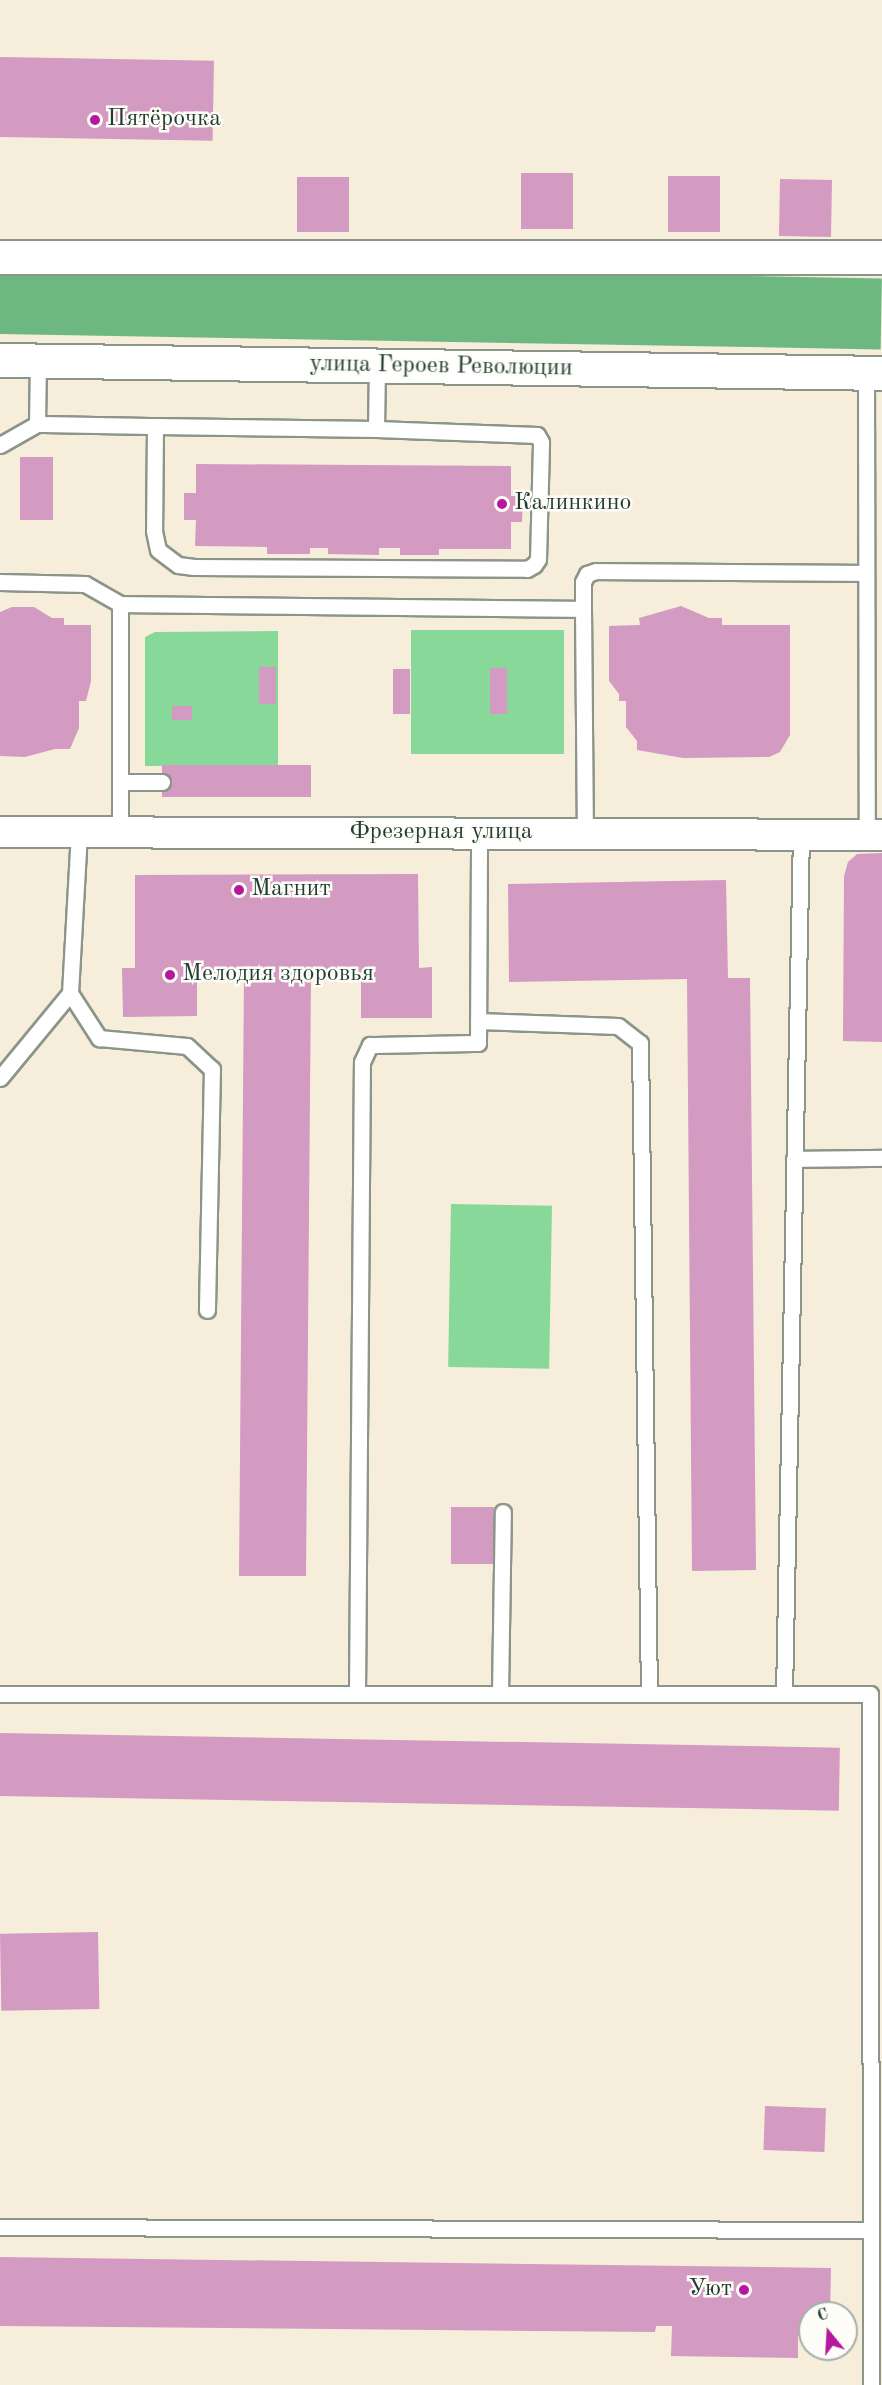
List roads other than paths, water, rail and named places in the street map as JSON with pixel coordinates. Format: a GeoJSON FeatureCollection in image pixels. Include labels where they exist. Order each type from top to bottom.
{"type":"FeatureCollection","features":[{"type":"Feature","properties":{"kind":"street"},"geometry":{"type":"LineString","coordinates":[[0,257],[882,257]]}},
{"type":"Feature","properties":{"kind":"street","name":"улица Героев Революции"},"geometry":{"type":"LineString","coordinates":[[0,360],[874,373]]}},
{"type":"Feature","properties":{"kind":"street","name":"Фрезерная улица"},"geometry":{"type":"LineString","coordinates":[[0,832],[874,835]]}},
{"type":"Feature","properties":{"kind":"lane"},"geometry":{"type":"LineString","coordinates":[[37,424],[38,360]]}},
{"type":"Feature","properties":{"kind":"lane"},"geometry":{"type":"LineString","coordinates":[[376,429],[378,366]]}},
{"type":"Feature","properties":{"kind":"lane"},"geometry":{"type":"LineString","coordinates":[[874,373],[866,435],[866,573],[874,835]]}},
{"type":"Feature","properties":{"kind":"lane"},"geometry":{"type":"LineString","coordinates":[[0,445],[37,424],[376,429],[537,435],[540,442],[538,559],[534,565],[515,569],[178,565],[167,559],[154,541],[155,426]]}},
{"type":"Feature","properties":{"kind":"lane"},"geometry":{"type":"LineString","coordinates":[[866,435],[882,435]]}},
{"type":"Feature","properties":{"kind":"lane"},"geometry":{"type":"LineString","coordinates":[[585,834],[583,582],[587,574],[596,571],[866,573]]}},
{"type":"Feature","properties":{"kind":"lane"},"geometry":{"type":"LineString","coordinates":[[0,582],[85,584],[120,604],[583,609]]}},
{"type":"Feature","properties":{"kind":"lane"},"geometry":{"type":"LineString","coordinates":[[120,604],[120,832]]}},
{"type":"Feature","properties":{"kind":"lane"},"geometry":{"type":"LineString","coordinates":[[120,782],[162,782]]}},
{"type":"Feature","properties":{"kind":"lane"},"geometry":{"type":"LineString","coordinates":[[79,832],[70,993],[99,1038],[187,1046],[212,1069],[207,1310]]}},
{"type":"Feature","properties":{"kind":"lane"},"geometry":{"type":"LineString","coordinates":[[357,1694],[362,1062],[370,1045],[478,1043],[479,833]]}},
{"type":"Feature","properties":{"kind":"lane"},"geometry":{"type":"LineString","coordinates":[[784,1694],[801,835]]}},
{"type":"Feature","properties":{"kind":"lane"},"geometry":{"type":"LineString","coordinates":[[0,1078],[70,993]]}},
{"type":"Feature","properties":{"kind":"lane"},"geometry":{"type":"LineString","coordinates":[[478,1021],[618,1026],[640,1043],[649,1694]]}},
{"type":"Feature","properties":{"kind":"lane"},"geometry":{"type":"LineString","coordinates":[[794,1159],[882,1158]]}},
{"type":"Feature","properties":{"kind":"lane"},"geometry":{"type":"LineString","coordinates":[[500,1694],[503,1512]]}},
{"type":"Feature","properties":{"kind":"lane"},"geometry":{"type":"LineString","coordinates":[[0,1694],[870,1694],[876,1792],[876,1946],[870,2230],[871,2385]]}},
{"type":"Feature","properties":{"kind":"lane"},"geometry":{"type":"LineString","coordinates":[[0,2227],[870,2230]]}},
{"type":"Feature","properties":{"kind":"place","name":"Пятёрочка"},"geometry":{"type":"Point","coordinates":[95,120]}},
{"type":"Feature","properties":{"kind":"place","name":"Калинкино"},"geometry":{"type":"Point","coordinates":[502,504]}},
{"type":"Feature","properties":{"kind":"place","name":"Магнит"},"geometry":{"type":"Point","coordinates":[239,890]}},
{"type":"Feature","properties":{"kind":"place","name":"Мелодия здоровья"},"geometry":{"type":"Point","coordinates":[170,975]}},
{"type":"Feature","properties":{"kind":"place","name":"Уют"},"geometry":{"type":"Point","coordinates":[744,2290]}}]}
